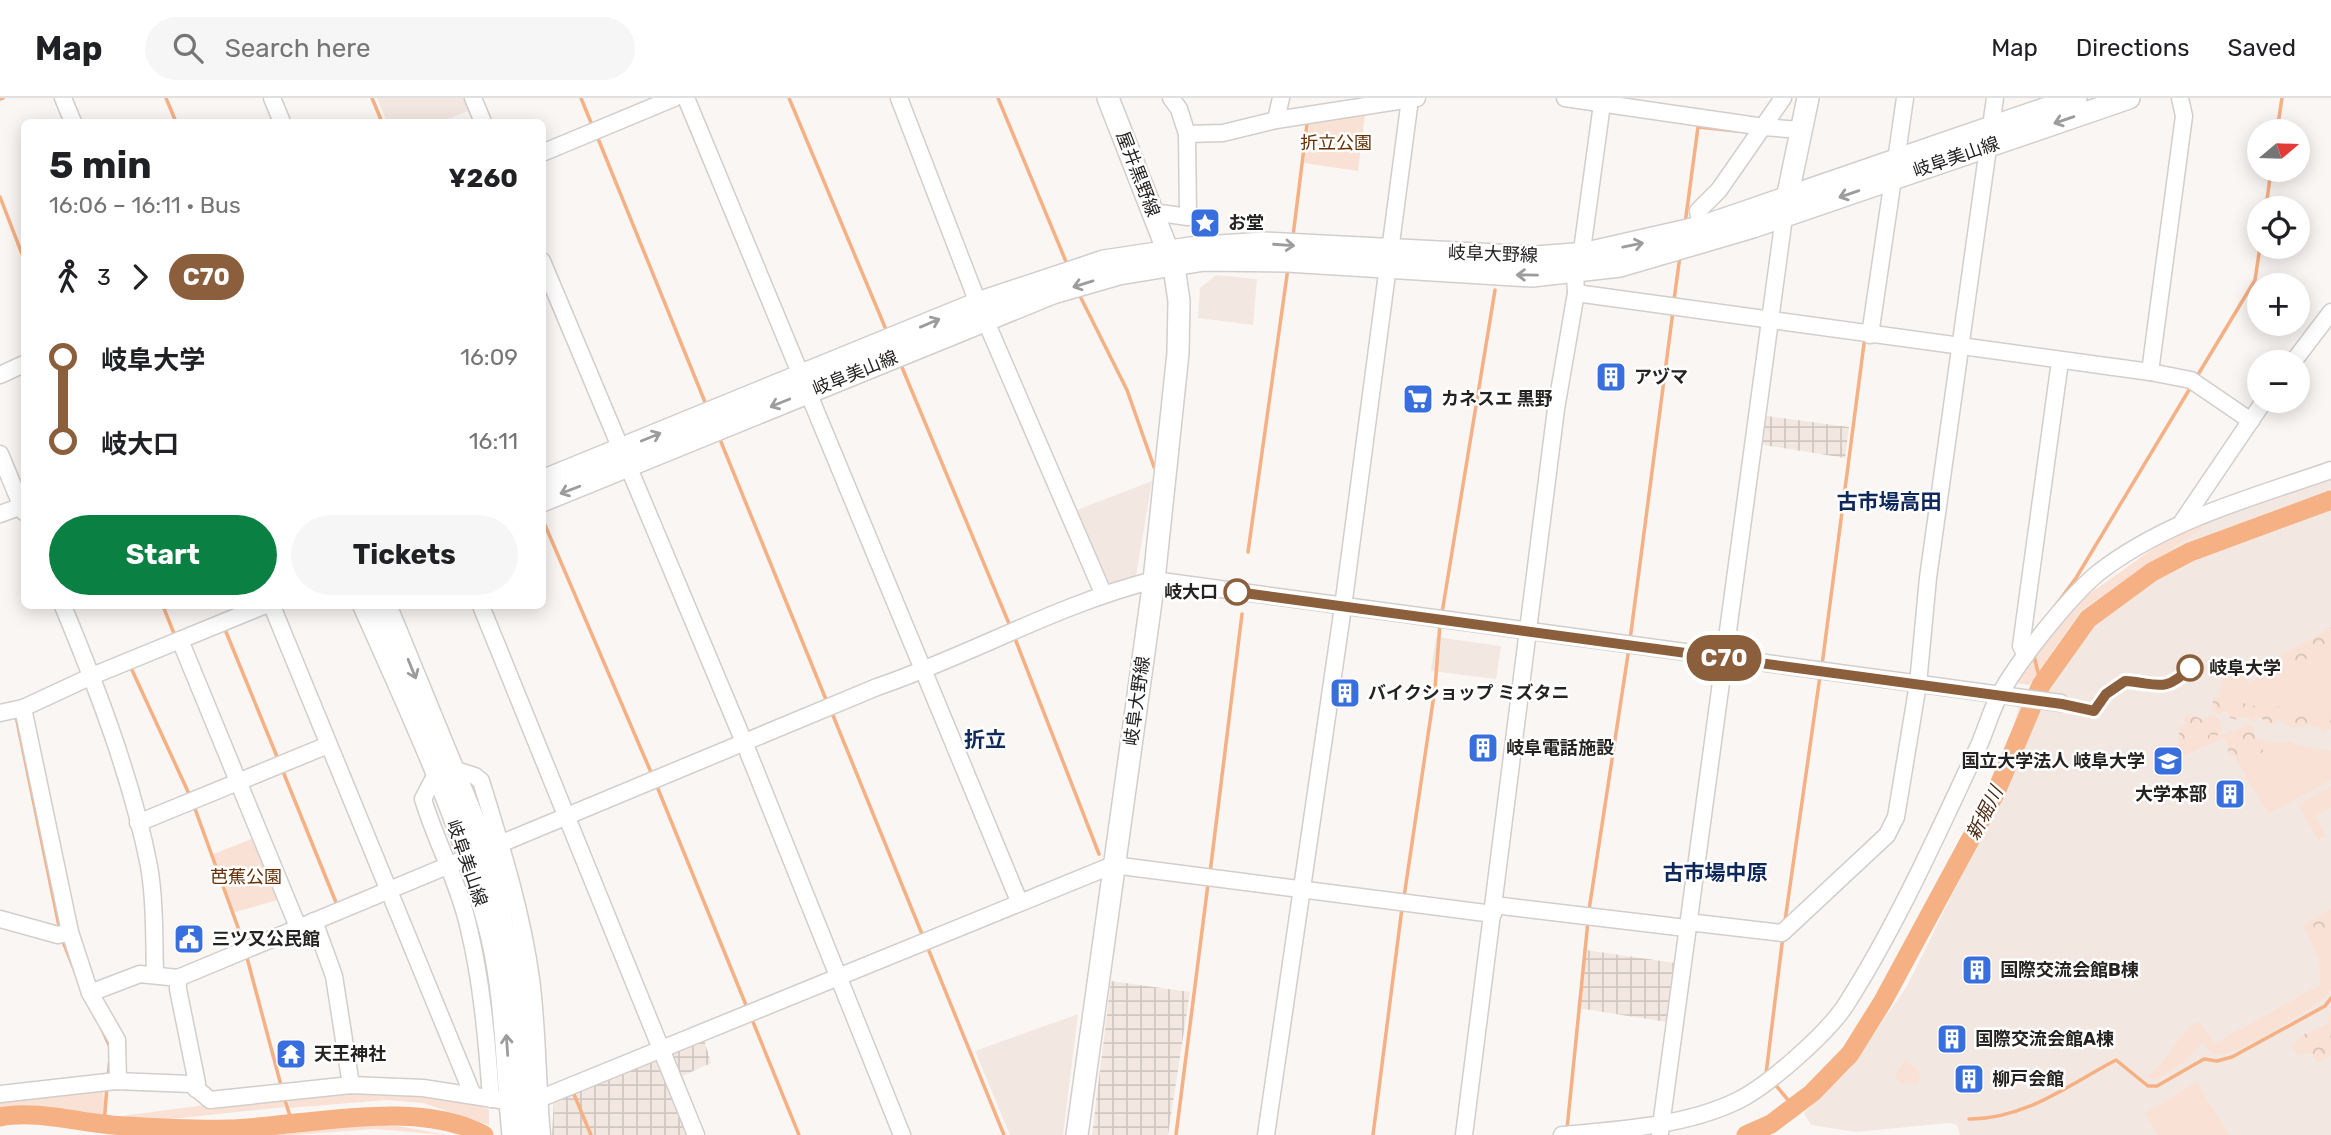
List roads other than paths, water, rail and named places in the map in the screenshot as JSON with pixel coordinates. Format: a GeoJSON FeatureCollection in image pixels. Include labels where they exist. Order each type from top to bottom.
{"type":"FeatureCollection","features":[{"type":"Feature","properties":{"kind":"main road","name":"屋井黒野線"},"geometry":{"type":"LineString","coordinates":[[1108,98],[1171,259]]}},
{"type":"Feature","properties":{"kind":"main road"},"geometry":{"type":"LineString","coordinates":[[1785,207],[1808,98]]}},
{"type":"Feature","properties":{"kind":"main road","name":"岐阜美山線"},"geometry":{"type":"LineString","coordinates":[[1991,136],[2077,98]]}},
{"type":"Feature","properties":{"kind":"main road","name":"岐阜美山線"},"geometry":{"type":"LineString","coordinates":[[1785,207],[1991,136],[2129,98]]}},
{"type":"Feature","properties":{"kind":"main road","name":"岐阜大野線"},"geometry":{"type":"LineString","coordinates":[[1388,258],[1575,284],[1665,255],[1785,207]]}},
{"type":"Feature","properties":{"kind":"main road","name":"岐阜大野線"},"geometry":{"type":"LineString","coordinates":[[1077,1135],[1154,580],[1178,353],[1179,301],[1171,259],[1536,257],[1587,253],[1785,207]]}},
{"type":"Feature","properties":{"kind":"main road","name":"岐阜美山線"},"geometry":{"type":"LineString","coordinates":[[546,499],[627,457],[982,311],[1171,259]]}},
{"type":"Feature","properties":{"kind":"main road","name":"岐阜美山線"},"geometry":{"type":"LineString","coordinates":[[546,480],[627,457]]}},
{"type":"Feature","properties":{"kind":"main road","name":"岐阜美山線"},"geometry":{"type":"LineString","coordinates":[[365,609],[444,771]]}},
{"type":"Feature","properties":{"kind":"main road","name":"岐阜美山線"},"geometry":{"type":"LineString","coordinates":[[387,609],[475,854],[501,988],[518,1104],[528,1135]]}},
{"type":"Feature","properties":{"kind":"main road","name":"岐阜美山線"},"geometry":{"type":"LineString","coordinates":[[513,1135],[518,1104]]}},
{"type":"Feature","properties":{"kind":"street"},"geometry":{"type":"LineString","coordinates":[[63,98],[73,119]]}},
{"type":"Feature","properties":{"kind":"street"},"geometry":{"type":"LineString","coordinates":[[272,98],[281,119]]}},
{"type":"Feature","properties":{"kind":"street"},"geometry":{"type":"LineString","coordinates":[[473,98],[482,119]]}},
{"type":"Feature","properties":{"kind":"street"},"geometry":{"type":"LineString","coordinates":[[546,151],[674,98]]}},
{"type":"Feature","properties":{"kind":"street"},"geometry":{"type":"LineString","coordinates":[[685,98],[1019,901]]}},
{"type":"Feature","properties":{"kind":"street"},"geometry":{"type":"LineString","coordinates":[[899,98],[982,311],[1102,593]]}},
{"type":"Feature","properties":{"kind":"street"},"geometry":{"type":"LineString","coordinates":[[1153,212],[1188,218],[1187,134],[1179,109],[1171,98]]}},
{"type":"Feature","properties":{"kind":"street"},"geometry":{"type":"LineString","coordinates":[[1276,120],[1281,98]]}},
{"type":"Feature","properties":{"kind":"street"},"geometry":{"type":"LineString","coordinates":[[1701,227],[1698,211],[1719,190],[1783,98]]}},
{"type":"Feature","properties":{"kind":"street"},"geometry":{"type":"LineString","coordinates":[[1870,334],[1905,98]]}},
{"type":"Feature","properties":{"kind":"street"},"geometry":{"type":"LineString","coordinates":[[0,1094],[118,1081],[191,1084],[210,1100],[351,1085],[472,1093],[518,1104],[838,978],[1019,901],[1113,865],[1494,910],[1782,933],[1887,835],[1896,817],[1918,684],[1928,578],[1995,98]]}},
{"type":"Feature","properties":{"kind":"street"},"geometry":{"type":"LineString","coordinates":[[2150,372],[2183,116],[2180,98]]}},
{"type":"Feature","properties":{"kind":"street"},"geometry":{"type":"LineString","coordinates":[[1187,134],[1223,133],[1347,104],[1413,99],[1388,258],[1343,607],[1266,1135]]}},
{"type":"Feature","properties":{"kind":"street"},"geometry":{"type":"LineString","coordinates":[[1572,99],[1800,130]]}},
{"type":"Feature","properties":{"kind":"street"},"geometry":{"type":"LineString","coordinates":[[1587,253],[1583,243],[1602,104]]}},
{"type":"Feature","properties":{"kind":"street"},"geometry":{"type":"LineString","coordinates":[[1660,1130],[1723,658],[1772,320],[1785,207]]}},
{"type":"Feature","properties":{"kind":"street"},"geometry":{"type":"LineString","coordinates":[[546,270],[627,457],[902,1135]]}},
{"type":"Feature","properties":{"kind":"street"},"geometry":{"type":"LineString","coordinates":[[1464,1135],[1556,410],[1575,284],[1772,320],[2060,362],[2150,372],[2191,380],[2251,421]]}},
{"type":"Feature","properties":{"kind":"street"},"geometry":{"type":"LineString","coordinates":[[2302,350],[2331,312]]}},
{"type":"Feature","properties":{"kind":"street"},"geometry":{"type":"LineString","coordinates":[[2026,655],[2021,646],[2060,362]]}},
{"type":"Feature","properties":{"kind":"street"},"geometry":{"type":"LineString","coordinates":[[0,374],[21,365]]}},
{"type":"Feature","properties":{"kind":"street"},"geometry":{"type":"LineString","coordinates":[[2182,522],[2256,413]]}},
{"type":"Feature","properties":{"kind":"street"},"geometry":{"type":"LineString","coordinates":[[0,454],[21,504]]}},
{"type":"Feature","properties":{"kind":"street"},"geometry":{"type":"LineString","coordinates":[[1562,1135],[1660,1130],[1738,1101],[1804,1050],[1845,1006],[1900,905],[2002,696],[2026,655],[2097,574],[2182,522],[2331,470]]}},
{"type":"Feature","properties":{"kind":"street"},"geometry":{"type":"LineString","coordinates":[[0,514],[21,509]]}},
{"type":"Feature","properties":{"kind":"street"},"geometry":{"type":"LineString","coordinates":[[90,993],[129,977],[155,974],[178,978],[298,927],[390,892],[744,742],[922,671],[1102,593],[1154,580],[2062,704]]}},
{"type":"Feature","properties":{"kind":"street"},"geometry":{"type":"LineString","coordinates":[[64,609],[92,676],[149,867],[155,974]]}},
{"type":"Feature","properties":{"kind":"street"},"geometry":{"type":"LineString","coordinates":[[0,713],[23,708],[92,676],[256,609]]}},
{"type":"Feature","properties":{"kind":"street"},"geometry":{"type":"LineString","coordinates":[[273,609],[472,1093]]}},
{"type":"Feature","properties":{"kind":"street"},"geometry":{"type":"LineString","coordinates":[[482,609],[696,1135]]}},
{"type":"Feature","properties":{"kind":"street"},"geometry":{"type":"LineString","coordinates":[[180,640],[298,927]]}},
{"type":"Feature","properties":{"kind":"street"},"geometry":{"type":"LineString","coordinates":[[23,708],[70,932],[90,993],[117,1040],[118,1081]]}},
{"type":"Feature","properties":{"kind":"street"},"geometry":{"type":"LineString","coordinates":[[138,823],[328,745]]}},
{"type":"Feature","properties":{"kind":"street"},"geometry":{"type":"LineString","coordinates":[[444,771],[475,776],[481,781],[468,923],[485,995],[518,1104],[542,1135]]}},
{"type":"Feature","properties":{"kind":"street"},"geometry":{"type":"LineString","coordinates":[[475,854],[530,989],[518,1104]]}},
{"type":"Feature","properties":{"kind":"street"},"geometry":{"type":"LineString","coordinates":[[0,919],[58,935],[70,932]]}},
{"type":"Feature","properties":{"kind":"street"},"geometry":{"type":"LineString","coordinates":[[314,921],[334,976],[351,1085]]}},
{"type":"Feature","properties":{"kind":"street"},"geometry":{"type":"LineString","coordinates":[[178,978],[177,989],[196,1088]]}},
{"type":"Feature","properties":{"kind":"waterway"},"geometry":{"type":"LineString","coordinates":[[166,98],[175,119]]}},
{"type":"Feature","properties":{"kind":"waterway"},"geometry":{"type":"LineString","coordinates":[[372,98],[381,119]]}},
{"type":"Feature","properties":{"kind":"waterway"},"geometry":{"type":"LineString","coordinates":[[581,98],[592,125]]}},
{"type":"Feature","properties":{"kind":"waterway"},"geometry":{"type":"LineString","coordinates":[[789,98],[887,332]]}},
{"type":"Feature","properties":{"kind":"waterway"},"geometry":{"type":"LineString","coordinates":[[998,98],[1067,264]]}},
{"type":"Feature","properties":{"kind":"waterway"},"geometry":{"type":"LineString","coordinates":[[2279,119],[2282,98]]}},
{"type":"Feature","properties":{"kind":"waterway"},"geometry":{"type":"LineString","coordinates":[[1293,236],[1307,124]]}},
{"type":"Feature","properties":{"kind":"waterway"},"geometry":{"type":"LineString","coordinates":[[1685,224],[1698,127],[1747,132]]}},
{"type":"Feature","properties":{"kind":"waterway"},"geometry":{"type":"LineString","coordinates":[[597,136],[707,407]]}},
{"type":"Feature","properties":{"kind":"waterway"},"geometry":{"type":"LineString","coordinates":[[2268,196],[2269,182]]}},
{"type":"Feature","properties":{"kind":"waterway"},"geometry":{"type":"LineString","coordinates":[[0,197],[21,251]]}},
{"type":"Feature","properties":{"kind":"waterway"},"geometry":{"type":"LineString","coordinates":[[1674,300],[1680,256]]}},
{"type":"Feature","properties":{"kind":"waterway"},"geometry":{"type":"LineString","coordinates":[[2196,378],[2255,280],[2258,259]]}},
{"type":"Feature","properties":{"kind":"waterway"},"geometry":{"type":"LineString","coordinates":[[1248,552],[1288,268]]}},
{"type":"Feature","properties":{"kind":"waterway"},"geometry":{"type":"LineString","coordinates":[[1442,613],[1495,290]]}},
{"type":"Feature","properties":{"kind":"waterway"},"geometry":{"type":"LineString","coordinates":[[1079,294],[1127,390],[1154,467]]}},
{"type":"Feature","properties":{"kind":"waterway"},"geometry":{"type":"LineString","coordinates":[[1630,640],[1673,311]]}},
{"type":"Feature","properties":{"kind":"waterway"},"geometry":{"type":"LineString","coordinates":[[1822,665],[1865,336]]}},
{"type":"Feature","properties":{"kind":"waterway"},"geometry":{"type":"LineString","coordinates":[[901,365],[1010,626]]}},
{"type":"Feature","properties":{"kind":"waterway"},"geometry":{"type":"LineString","coordinates":[[2056,605],[2076,578],[2192,385]]}},
{"type":"Feature","properties":{"kind":"waterway"},"geometry":{"type":"LineString","coordinates":[[719,437],[827,702]]}},
{"type":"Feature","properties":{"kind":"waterway","name":"新堀川"},"geometry":{"type":"LineString","coordinates":[[1746,1135],[1771,1124],[1812,1093],[1850,1054],[1883,1001],[1996,792],[2041,685],[2088,619],[2152,572],[2190,552],[2331,500]]}},
{"type":"Feature","properties":{"kind":"waterway"},"geometry":{"type":"LineString","coordinates":[[546,527],[653,777]]}},
{"type":"Feature","properties":{"kind":"waterway"},"geometry":{"type":"LineString","coordinates":[[164,609],[175,636]]}},
{"type":"Feature","properties":{"kind":"waterway"},"geometry":{"type":"LineString","coordinates":[[1210,873],[1242,614]]}},
{"type":"Feature","properties":{"kind":"waterway"},"geometry":{"type":"LineString","coordinates":[[1404,897],[1435,688],[1440,624]]}},
{"type":"Feature","properties":{"kind":"waterway"},"geometry":{"type":"LineString","coordinates":[[224,627],[278,759]]}},
{"type":"Feature","properties":{"kind":"waterway"},"geometry":{"type":"LineString","coordinates":[[1014,636],[1099,854]]}},
{"type":"Feature","properties":{"kind":"waterway"},"geometry":{"type":"LineString","coordinates":[[1589,910],[1629,648]]}},
{"type":"Feature","properties":{"kind":"waterway"},"geometry":{"type":"LineString","coordinates":[[2034,656],[2041,685]]}},
{"type":"Feature","properties":{"kind":"waterway"},"geometry":{"type":"LineString","coordinates":[[132,670],[190,796]]}},
{"type":"Feature","properties":{"kind":"waterway"},"geometry":{"type":"LineString","coordinates":[[1785,921],[1820,676]]}},
{"type":"Feature","properties":{"kind":"waterway"},"geometry":{"type":"LineString","coordinates":[[832,713],[924,939]]}},
{"type":"Feature","properties":{"kind":"waterway"},"geometry":{"type":"LineString","coordinates":[[16,716],[60,931]]}},
{"type":"Feature","properties":{"kind":"waterway"},"geometry":{"type":"LineString","coordinates":[[282,769],[337,905]]}},
{"type":"Feature","properties":{"kind":"waterway"},"geometry":{"type":"LineString","coordinates":[[656,784],[748,1010]]}},
{"type":"Feature","properties":{"kind":"waterway"},"geometry":{"type":"LineString","coordinates":[[194,806],[244,944]]}},
{"type":"Feature","properties":{"kind":"waterway"},"geometry":{"type":"LineString","coordinates":[[1176,1135],[1208,884]]}},
{"type":"Feature","properties":{"kind":"waterway"},"geometry":{"type":"LineString","coordinates":[[1373,1135],[1402,908]]}},
{"type":"Feature","properties":{"kind":"waterway"},"geometry":{"type":"LineString","coordinates":[[1567,1129],[1588,921]]}},
{"type":"Feature","properties":{"kind":"waterway"},"geometry":{"type":"LineString","coordinates":[[1766,1074],[1783,936]]}},
{"type":"Feature","properties":{"kind":"waterway"},"geometry":{"type":"LineString","coordinates":[[62,939],[76,974]]}},
{"type":"Feature","properties":{"kind":"waterway"},"geometry":{"type":"LineString","coordinates":[[927,946],[1004,1135]]}},
{"type":"Feature","properties":{"kind":"waterway"},"geometry":{"type":"LineString","coordinates":[[246,954],[282,1089]]}},
{"type":"Feature","properties":{"kind":"waterway"},"geometry":{"type":"LineString","coordinates":[[1969,1119],[2009,1114],[2028,1107],[2116,1060],[2148,1086],[2157,1086],[2204,1059],[2217,1061],[2232,1057],[2325,1006],[2331,998]]}},
{"type":"Feature","properties":{"kind":"waterway"},"geometry":{"type":"LineString","coordinates":[[751,1017],[799,1135]]}},
{"type":"Feature","properties":{"kind":"waterway"},"geometry":{"type":"LineString","coordinates":[[100,1025],[110,1047]]}},
{"type":"Feature","properties":{"kind":"waterway"},"geometry":{"type":"LineString","coordinates":[[108,1078],[110,1058]]}},
{"type":"Feature","properties":{"kind":"waterway"},"geometry":{"type":"LineString","coordinates":[[1773,1082],[1794,1107]]}},
{"type":"Feature","properties":{"kind":"waterway"},"geometry":{"type":"LineString","coordinates":[[104,1126],[107,1085]]}},
{"type":"Feature","properties":{"kind":"waterway"},"geometry":{"type":"LineString","coordinates":[[573,1092],[591,1135]]}},
{"type":"Feature","properties":{"kind":"waterway"},"geometry":{"type":"LineString","coordinates":[[284,1097],[290,1116]]}},
{"type":"Feature","properties":{"kind":"waterway","name":"新堀川"},"geometry":{"type":"LineString","coordinates":[[0,1117],[30,1115],[112,1125],[215,1129],[392,1116],[425,1118],[456,1124],[484,1135]]}},
{"type":"Feature","properties":{"kind":"place","name":"お堂"},"geometry":{"type":"Point","coordinates":[1205,223]}},
{"type":"Feature","properties":{"kind":"place","name":"アヅマ"},"geometry":{"type":"Point","coordinates":[1611,377]}},
{"type":"Feature","properties":{"kind":"place","name":"カネスエ 黒野"},"geometry":{"type":"Point","coordinates":[1418,399]}},
{"type":"Feature","properties":{"kind":"place","name":"岐大口"},"geometry":{"type":"Point","coordinates":[1237,592]}},
{"type":"Feature","properties":{"kind":"place","name":"岐阜大学"},"geometry":{"type":"Point","coordinates":[2190,668]}},
{"type":"Feature","properties":{"kind":"place","name":"バイクショップ ミズタニ"},"geometry":{"type":"Point","coordinates":[1345,693]}},
{"type":"Feature","properties":{"kind":"place","name":"岐阜電話施設"},"geometry":{"type":"Point","coordinates":[1483,748]}},
{"type":"Feature","properties":{"kind":"place","name":"国立大学法人 岐阜大学"},"geometry":{"type":"Point","coordinates":[2168,761]}},
{"type":"Feature","properties":{"kind":"place","name":"大学本部"},"geometry":{"type":"Point","coordinates":[2230,794]}},
{"type":"Feature","properties":{"kind":"place","name":"三ツ又公民館"},"geometry":{"type":"Point","coordinates":[189,939]}},
{"type":"Feature","properties":{"kind":"place","name":"国際交流会館B棟"},"geometry":{"type":"Point","coordinates":[1977,970]}},
{"type":"Feature","properties":{"kind":"place","name":"国際交流会館A棟"},"geometry":{"type":"Point","coordinates":[1952,1039]}},
{"type":"Feature","properties":{"kind":"place","name":"天王神社"},"geometry":{"type":"Point","coordinates":[291,1054]}},
{"type":"Feature","properties":{"kind":"place","name":"柳戸会館"},"geometry":{"type":"Point","coordinates":[1969,1079]}},
{"type":"Feature","properties":{"kind":"district","name":"古市場高田"},"geometry":{"type":"Point","coordinates":[1889,502]}},
{"type":"Feature","properties":{"kind":"district","name":"折立"},"geometry":{"type":"Point","coordinates":[985,740]}},
{"type":"Feature","properties":{"kind":"district","name":"古市場中原"},"geometry":{"type":"Point","coordinates":[1715,873]}},
{"type":"Feature","properties":{"kind":"park label","name":"折立公園"},"geometry":{"type":"Point","coordinates":[1336,143]}},
{"type":"Feature","properties":{"kind":"park label","name":"芭蕉公園"},"geometry":{"type":"Point","coordinates":[246,877]}}]}
